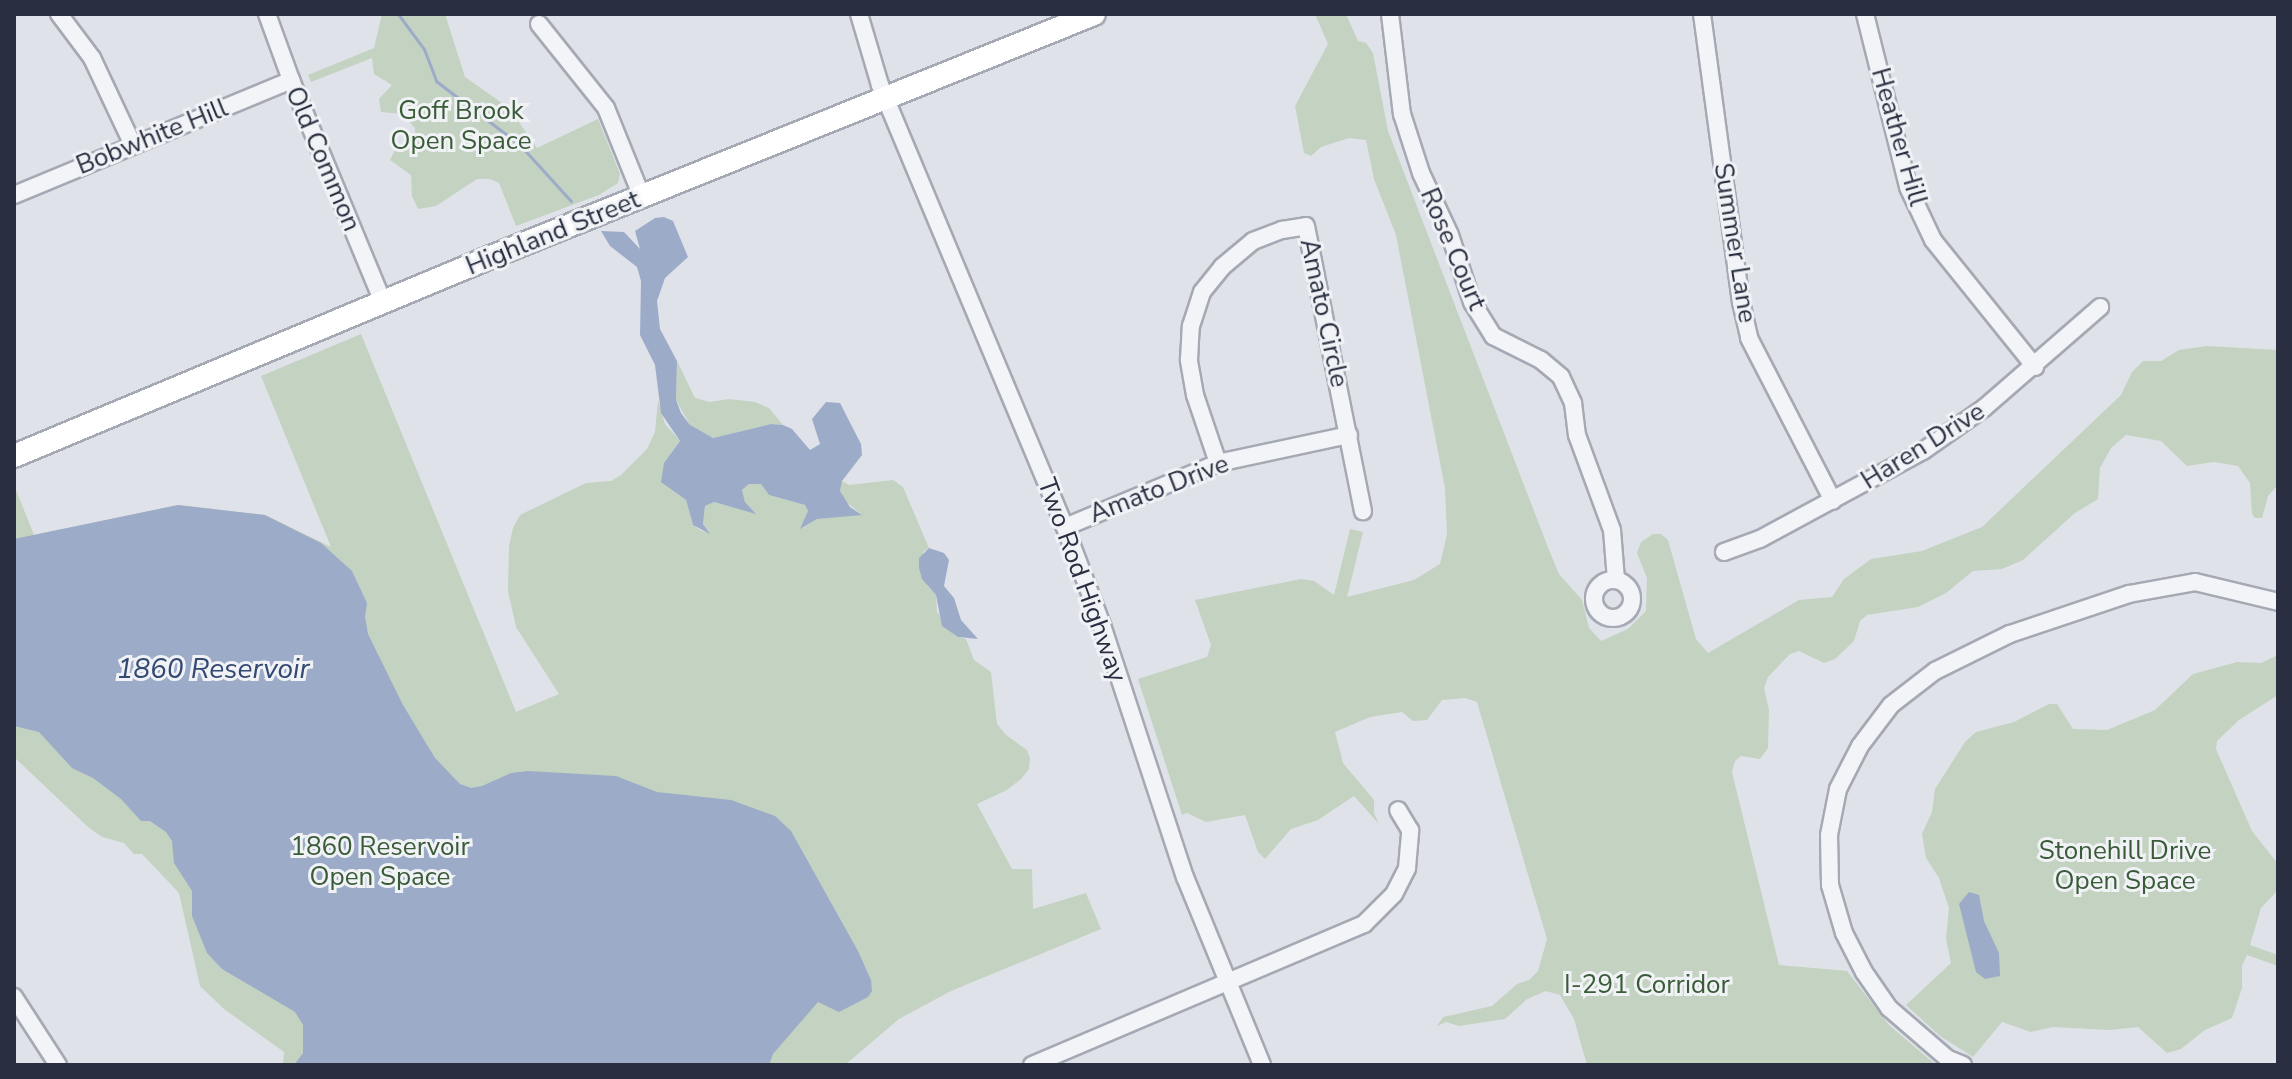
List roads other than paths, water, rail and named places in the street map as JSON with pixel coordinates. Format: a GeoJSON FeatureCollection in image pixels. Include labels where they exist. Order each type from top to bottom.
{"type":"FeatureCollection","features":[{"type":"Feature","properties":{"kind":"main road","name":"Highland Street"},"geometry":{"type":"LineString","coordinates":[[14,456],[383,302],[1094,14]]}},
{"type":"Feature","properties":{"kind":"street"},"geometry":{"type":"LineString","coordinates":[[59,14],[92,58],[133,145]]}},
{"type":"Feature","properties":{"kind":"street","name":"Old Common"},"geometry":{"type":"LineString","coordinates":[[267,14],[383,302]]}},
{"type":"Feature","properties":{"kind":"street","name":"Two Rod Highway"},"geometry":{"type":"LineString","coordinates":[[859,14],[887,100],[1065,527],[1102,625],[1161,808],[1262,1065]]}},
{"type":"Feature","properties":{"kind":"street","name":"Rose Court"},"geometry":{"type":"LineString","coordinates":[[1390,14],[1402,114],[1421,173],[1450,235],[1472,302],[1493,336],[1541,360],[1561,377],[1573,403],[1577,435],[1612,530],[1616,580]]}},
{"type":"Feature","properties":{"kind":"street","name":"Summer Lane"},"geometry":{"type":"LineString","coordinates":[[1702,14],[1741,302],[1749,338],[1833,501]]}},
{"type":"Feature","properties":{"kind":"street","name":"Heather Hill"},"geometry":{"type":"LineString","coordinates":[[1865,14],[1908,187],[1933,240],[2035,367]]}},
{"type":"Feature","properties":{"kind":"street"},"geometry":{"type":"LineString","coordinates":[[539,24],[606,108],[642,197]]}},
{"type":"Feature","properties":{"kind":"street","name":"Bobwhite Hill"},"geometry":{"type":"LineString","coordinates":[[14,195],[291,80]]}},
{"type":"Feature","properties":{"kind":"street","name":"Amato Circle"},"geometry":{"type":"LineString","coordinates":[[1218,463],[1195,395],[1189,360],[1191,326],[1202,292],[1222,267],[1253,241],[1282,230],[1306,226],[1363,511]]}},
{"type":"Feature","properties":{"kind":"street","name":"Haren Drive"},"geometry":{"type":"LineString","coordinates":[[1724,552],[1760,539],[1923,451],[2035,367],[2100,307]]}},
{"type":"Feature","properties":{"kind":"street","name":"Amato Drive"},"geometry":{"type":"LineString","coordinates":[[1065,527],[1218,463],[1349,435]]}},
{"type":"Feature","properties":{"kind":"street"},"geometry":{"type":"LineString","coordinates":[[1963,1065],[1948,1059],[1889,1008],[1864,972],[1844,933],[1830,885],[1829,835],[1838,789],[1860,746],[1891,705],[1935,671],[2025,629],[2129,594],[2195,582],[2278,602]]}},
{"type":"Feature","properties":{"kind":"street"},"geometry":{"type":"LineString","coordinates":[[1032,1065],[1052,1061],[1352,930],[1375,916],[1394,894],[1407,868],[1410,830],[1398,810]]}},
{"type":"Feature","properties":{"kind":"street"},"geometry":{"type":"LineString","coordinates":[[14,997],[58,1065]]}},
{"type":"Feature","properties":{"kind":"water"},"geometry":{"type":"Polygon","coordinates":[[[664,217],[673,221],[688,257],[665,278],[657,301],[660,329],[677,361],[676,400],[681,413],[690,425],[713,438],[771,424],[783,425],[792,429],[810,450],[820,444],[812,419],[826,402],[840,403],[861,444],[862,455],[842,481],[840,491],[850,507],[862,515],[817,519],[800,529],[808,511],[805,505],[769,495],[761,484],[749,484],[742,490],[745,502],[756,514],[714,502],[705,506],[703,524],[710,534],[693,525],[686,500],[661,482],[664,463],[680,441],[661,413],[655,365],[640,335],[641,281],[637,267],[610,246],[601,231],[624,232],[640,249],[635,231],[655,218],[664,217]]]}},
{"type":"Feature","properties":{"kind":"water","name":"1860 Reservoir"},"geometry":{"type":"Polygon","coordinates":[[[178,505],[265,515],[321,543],[352,571],[367,603],[365,617],[368,634],[403,705],[435,758],[460,784],[471,788],[482,786],[511,773],[528,771],[616,776],[657,792],[731,800],[775,816],[791,831],[858,951],[871,980],[872,991],[868,997],[839,1012],[818,1002],[773,1054],[769,1065],[294,1065],[303,1053],[303,1025],[295,1012],[222,969],[207,953],[192,916],[192,891],[174,863],[172,841],[166,832],[150,821],[141,821],[121,799],[93,778],[72,768],[39,732],[14,726],[14,539],[178,505]]]}},
{"type":"Feature","properties":{"kind":"water"},"geometry":{"type":"Polygon","coordinates":[[[929,548],[944,553],[949,560],[944,586],[954,598],[961,620],[978,639],[958,637],[942,626],[936,595],[922,579],[919,568],[919,558],[929,548]]]}},
{"type":"Feature","properties":{"kind":"water"},"geometry":{"type":"Polygon","coordinates":[[[1969,892],[1979,895],[1984,921],[1999,953],[2000,976],[1985,979],[1976,972],[1959,904],[1969,892]]]}},
{"type":"Feature","properties":{"kind":"waterway"},"geometry":{"type":"LineString","coordinates":[[398,14],[424,49],[436,81],[520,145],[571,201]]}},
{"type":"Feature","properties":{"kind":"park label","name":"Goff Brook Open Space"},"geometry":{"type":"Point","coordinates":[461,126]}},
{"type":"Feature","properties":{"kind":"park label","name":"1860 Reservoir Open Space"},"geometry":{"type":"Point","coordinates":[380,862]}},
{"type":"Feature","properties":{"kind":"park label","name":"Stonehill Drive Open Space"},"geometry":{"type":"Point","coordinates":[2125,866]}},
{"type":"Feature","properties":{"kind":"park label","name":"I-291 Corridor"},"geometry":{"type":"Point","coordinates":[1647,985]}}]}
